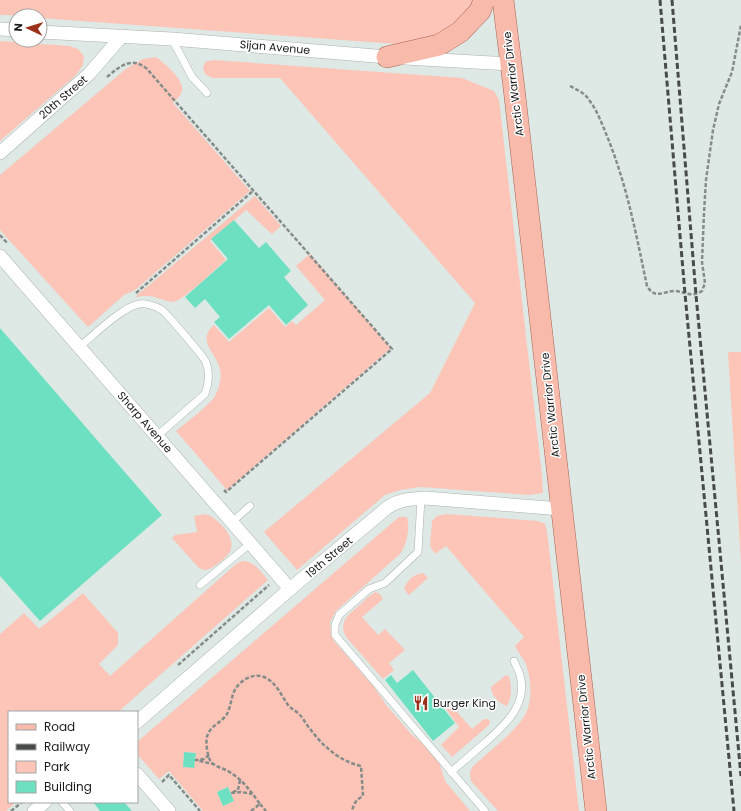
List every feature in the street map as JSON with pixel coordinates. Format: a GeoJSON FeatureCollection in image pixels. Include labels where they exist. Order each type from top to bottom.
{"type":"FeatureCollection","features":[{"type":"Feature","properties":{"kind":"main road"},"geometry":{"type":"LineString","coordinates":[[387,56],[439,45],[460,32],[480,11],[484,0]]}},
{"type":"Feature","properties":{"kind":"main road","name":"Arctic Warrior Drive"},"geometry":{"type":"LineString","coordinates":[[503,0],[596,811]]}},
{"type":"Feature","properties":{"kind":"street","name":"Sijan Avenue"},"geometry":{"type":"LineString","coordinates":[[48,32],[172,39],[511,64]]}},
{"type":"Feature","properties":{"kind":"street","name":"20th Street"},"geometry":{"type":"LineString","coordinates":[[0,153],[89,74],[122,36]]}},
{"type":"Feature","properties":{"kind":"street","name":"Sharp Avenue"},"geometry":{"type":"LineString","coordinates":[[0,256],[290,589]]}},
{"type":"Feature","properties":{"kind":"street","name":"19th Street"},"geometry":{"type":"LineString","coordinates":[[138,721],[290,589],[388,507],[397,502],[421,498],[562,509]]}},
{"type":"Feature","properties":{"kind":"street"},"geometry":{"type":"LineString","coordinates":[[138,775],[168,811]]}},
{"type":"Feature","properties":{"kind":"street"},"geometry":{"type":"LineString","coordinates":[[34,811],[43,803]]}},
{"type":"Feature","properties":{"kind":"lane"},"geometry":{"type":"LineString","coordinates":[[172,39],[192,77],[207,93]]}},
{"type":"Feature","properties":{"kind":"lane"},"geometry":{"type":"LineString","coordinates":[[79,347],[127,308],[140,304],[152,306],[162,311],[206,360],[209,374],[205,394],[157,436]]}},
{"type":"Feature","properties":{"kind":"lane"},"geometry":{"type":"LineString","coordinates":[[421,498],[418,552],[385,583],[369,589],[339,615],[335,625],[335,634],[485,811]]}},
{"type":"Feature","properties":{"kind":"lane"},"geometry":{"type":"LineString","coordinates":[[232,522],[250,506]]}},
{"type":"Feature","properties":{"kind":"lane"},"geometry":{"type":"LineString","coordinates":[[200,585],[251,543]]}},
{"type":"Feature","properties":{"kind":"lane"},"geometry":{"type":"LineString","coordinates":[[451,772],[505,725],[513,714],[518,704],[521,692],[520,676],[514,661]]}},
{"type":"Feature","properties":{"kind":"lane"},"geometry":{"type":"LineString","coordinates":[[63,803],[70,811]]}},
{"type":"Feature","properties":{"kind":"path"},"geometry":{"type":"LineString","coordinates":[[570,86],[581,92],[589,100],[603,126],[617,162],[629,202],[647,286],[650,291],[655,294],[674,291],[696,295],[702,291],[705,283],[702,262],[704,213],[706,180],[713,130],[719,104],[732,72],[741,25]]}},
{"type":"Feature","properties":{"kind":"path"},"geometry":{"type":"LineString","coordinates":[[107,77],[120,66],[128,63],[141,64],[392,349],[226,492]]}},
{"type":"Feature","properties":{"kind":"path"},"geometry":{"type":"LineString","coordinates":[[135,294],[253,191]]}},
{"type":"Feature","properties":{"kind":"path"},"geometry":{"type":"LineString","coordinates":[[221,486],[243,512]]}},
{"type":"Feature","properties":{"kind":"path"},"geometry":{"type":"LineString","coordinates":[[172,670],[280,576]]}},
{"type":"Feature","properties":{"kind":"path"},"geometry":{"type":"LineString","coordinates":[[266,811],[240,780],[230,772],[217,768],[213,764],[208,754],[206,741],[210,730],[222,721],[227,714],[234,692],[246,678],[258,675],[272,682],[292,709],[299,714],[327,748],[346,761],[361,766],[364,796],[354,803],[352,811]]}},
{"type":"Feature","properties":{"kind":"path"},"geometry":{"type":"LineString","coordinates":[[208,754],[204,759],[196,760],[213,764]]}},
{"type":"Feature","properties":{"kind":"path"},"geometry":{"type":"LineString","coordinates":[[160,783],[169,775],[200,811]]}},
{"type":"Feature","properties":{"kind":"path"},"geometry":{"type":"LineString","coordinates":[[240,780],[238,790],[231,793],[241,792],[253,794]]}},
{"type":"Feature","properties":{"kind":"path"},"geometry":{"type":"LineString","coordinates":[[11,811],[21,803]]}},
{"type":"Feature","properties":{"kind":"path"},"geometry":{"type":"LineString","coordinates":[[251,811],[260,804]]}},
{"type":"Feature","properties":{"kind":"green space"},"geometry":{"type":"Polygon","coordinates":[[[0,0],[473,0],[468,12],[450,30],[410,45],[48,19],[48,8],[8,8],[8,15],[0,15],[0,0]]]}},
{"type":"Feature","properties":{"kind":"green space"},"geometry":{"type":"Polygon","coordinates":[[[0,41],[8,42],[8,48],[48,48],[48,44],[69,46],[78,49],[84,56],[83,65],[75,76],[0,141],[0,41]]]}},
{"type":"Feature","properties":{"kind":"green space"},"geometry":{"type":"Polygon","coordinates":[[[156,57],[173,72],[182,87],[181,93],[173,103],[250,191],[135,290],[124,295],[88,327],[0,230],[0,175],[127,68],[143,59],[156,57]]]}},
{"type":"Feature","properties":{"kind":"green space"},"geometry":{"type":"Polygon","coordinates":[[[214,60],[462,78],[494,91],[499,100],[543,493],[529,495],[420,487],[400,490],[385,495],[297,570],[264,532],[430,393],[475,303],[280,78],[212,78],[205,74],[203,67],[205,62],[214,60]]]}},
{"type":"Feature","properties":{"kind":"green space"},"geometry":{"type":"Polygon","coordinates":[[[255,196],[281,226],[272,234],[246,210],[210,241],[226,260],[184,297],[177,301],[168,302],[152,296],[135,297],[255,196]]]}},
{"type":"Feature","properties":{"kind":"green space"},"geometry":{"type":"Polygon","coordinates":[[[310,254],[391,348],[227,490],[176,431],[209,404],[218,390],[221,372],[209,347],[207,336],[214,325],[229,342],[269,308],[285,327],[292,321],[296,325],[325,300],[296,266],[310,254]]]}},
{"type":"Feature","properties":{"kind":"green space"},"geometry":{"type":"Polygon","coordinates":[[[728,352],[741,352],[741,563],[728,352]]]}},
{"type":"Feature","properties":{"kind":"green space"},"geometry":{"type":"Polygon","coordinates":[[[206,514],[220,523],[228,533],[232,544],[230,552],[224,558],[213,567],[206,570],[198,567],[172,538],[175,535],[197,532],[194,516],[206,514]]]}},
{"type":"Feature","properties":{"kind":"green space"},"geometry":{"type":"Polygon","coordinates":[[[446,514],[538,521],[545,524],[579,811],[498,811],[471,781],[470,773],[472,767],[502,741],[522,720],[530,701],[530,681],[525,662],[515,646],[524,637],[446,546],[435,554],[430,546],[432,521],[437,516],[446,514]]]}},
{"type":"Feature","properties":{"kind":"green space"},"geometry":{"type":"Polygon","coordinates":[[[399,517],[407,517],[407,536],[400,554],[336,611],[330,622],[331,631],[334,641],[374,687],[387,706],[411,734],[428,748],[439,762],[445,781],[470,811],[203,811],[169,771],[159,779],[138,755],[138,741],[399,517]],[[184,752],[183,767],[194,767],[196,753],[184,752]],[[228,787],[217,792],[223,806],[234,801],[228,787]]]}},
{"type":"Feature","properties":{"kind":"green space"},"geometry":{"type":"Polygon","coordinates":[[[242,561],[247,561],[260,570],[268,580],[119,711],[8,711],[8,803],[15,803],[6,811],[0,811],[0,634],[24,613],[39,629],[83,593],[118,633],[118,645],[99,664],[110,676],[236,564],[242,561]]]}},
{"type":"Feature","properties":{"kind":"green space"},"geometry":{"type":"Polygon","coordinates":[[[423,573],[428,578],[409,595],[404,588],[410,579],[423,573]]]}},
{"type":"Feature","properties":{"kind":"green space"},"geometry":{"type":"Polygon","coordinates":[[[375,592],[380,594],[383,599],[362,617],[378,635],[385,629],[405,650],[389,663],[394,670],[383,679],[346,637],[343,626],[346,618],[375,592]]]}},
{"type":"Feature","properties":{"kind":"green space"},"geometry":{"type":"Polygon","coordinates":[[[506,675],[509,676],[511,688],[511,695],[507,706],[496,699],[491,690],[491,687],[506,675]]]}},
{"type":"Feature","properties":{"kind":"green space"},"geometry":{"type":"Polygon","coordinates":[[[451,705],[472,729],[484,719],[490,721],[489,725],[452,757],[441,745],[459,727],[446,709],[451,705]]]}},
{"type":"Feature","properties":{"kind":"building"},"geometry":{"type":"Polygon","coordinates":[[[234,220],[259,248],[266,242],[291,271],[284,277],[308,305],[286,325],[269,305],[229,339],[214,322],[220,317],[205,299],[195,308],[185,297],[228,259],[211,239],[234,220]]]}},
{"type":"Feature","properties":{"kind":"building"},"geometry":{"type":"Polygon","coordinates":[[[0,328],[162,515],[40,621],[0,576],[0,328]]]}},
{"type":"Feature","properties":{"kind":"building","name":"Burger King"},"geometry":{"type":"Polygon","coordinates":[[[413,670],[455,723],[433,741],[385,680],[391,675],[397,683],[413,670]]]}},
{"type":"Feature","properties":{"kind":"building"},"geometry":{"type":"Polygon","coordinates":[[[184,752],[196,753],[194,768],[183,767],[184,752]]]}},
{"type":"Feature","properties":{"kind":"building"},"geometry":{"type":"Polygon","coordinates":[[[228,787],[234,801],[223,806],[217,792],[228,787]]]}},
{"type":"Feature","properties":{"kind":"building"},"geometry":{"type":"Polygon","coordinates":[[[94,803],[125,803],[132,811],[100,811],[94,803]]]}},
{"type":"Feature","properties":{"kind":"railway"},"geometry":{"type":"LineString","coordinates":[[660,0],[685,294],[734,811]]}},
{"type":"Feature","properties":{"kind":"railway"},"geometry":{"type":"LineString","coordinates":[[672,0],[696,295],[741,776]]}},
{"type":"Feature","properties":{"kind":"place","name":"Burger King"},"geometry":{"type":"Point","coordinates":[421,703]}}]}
